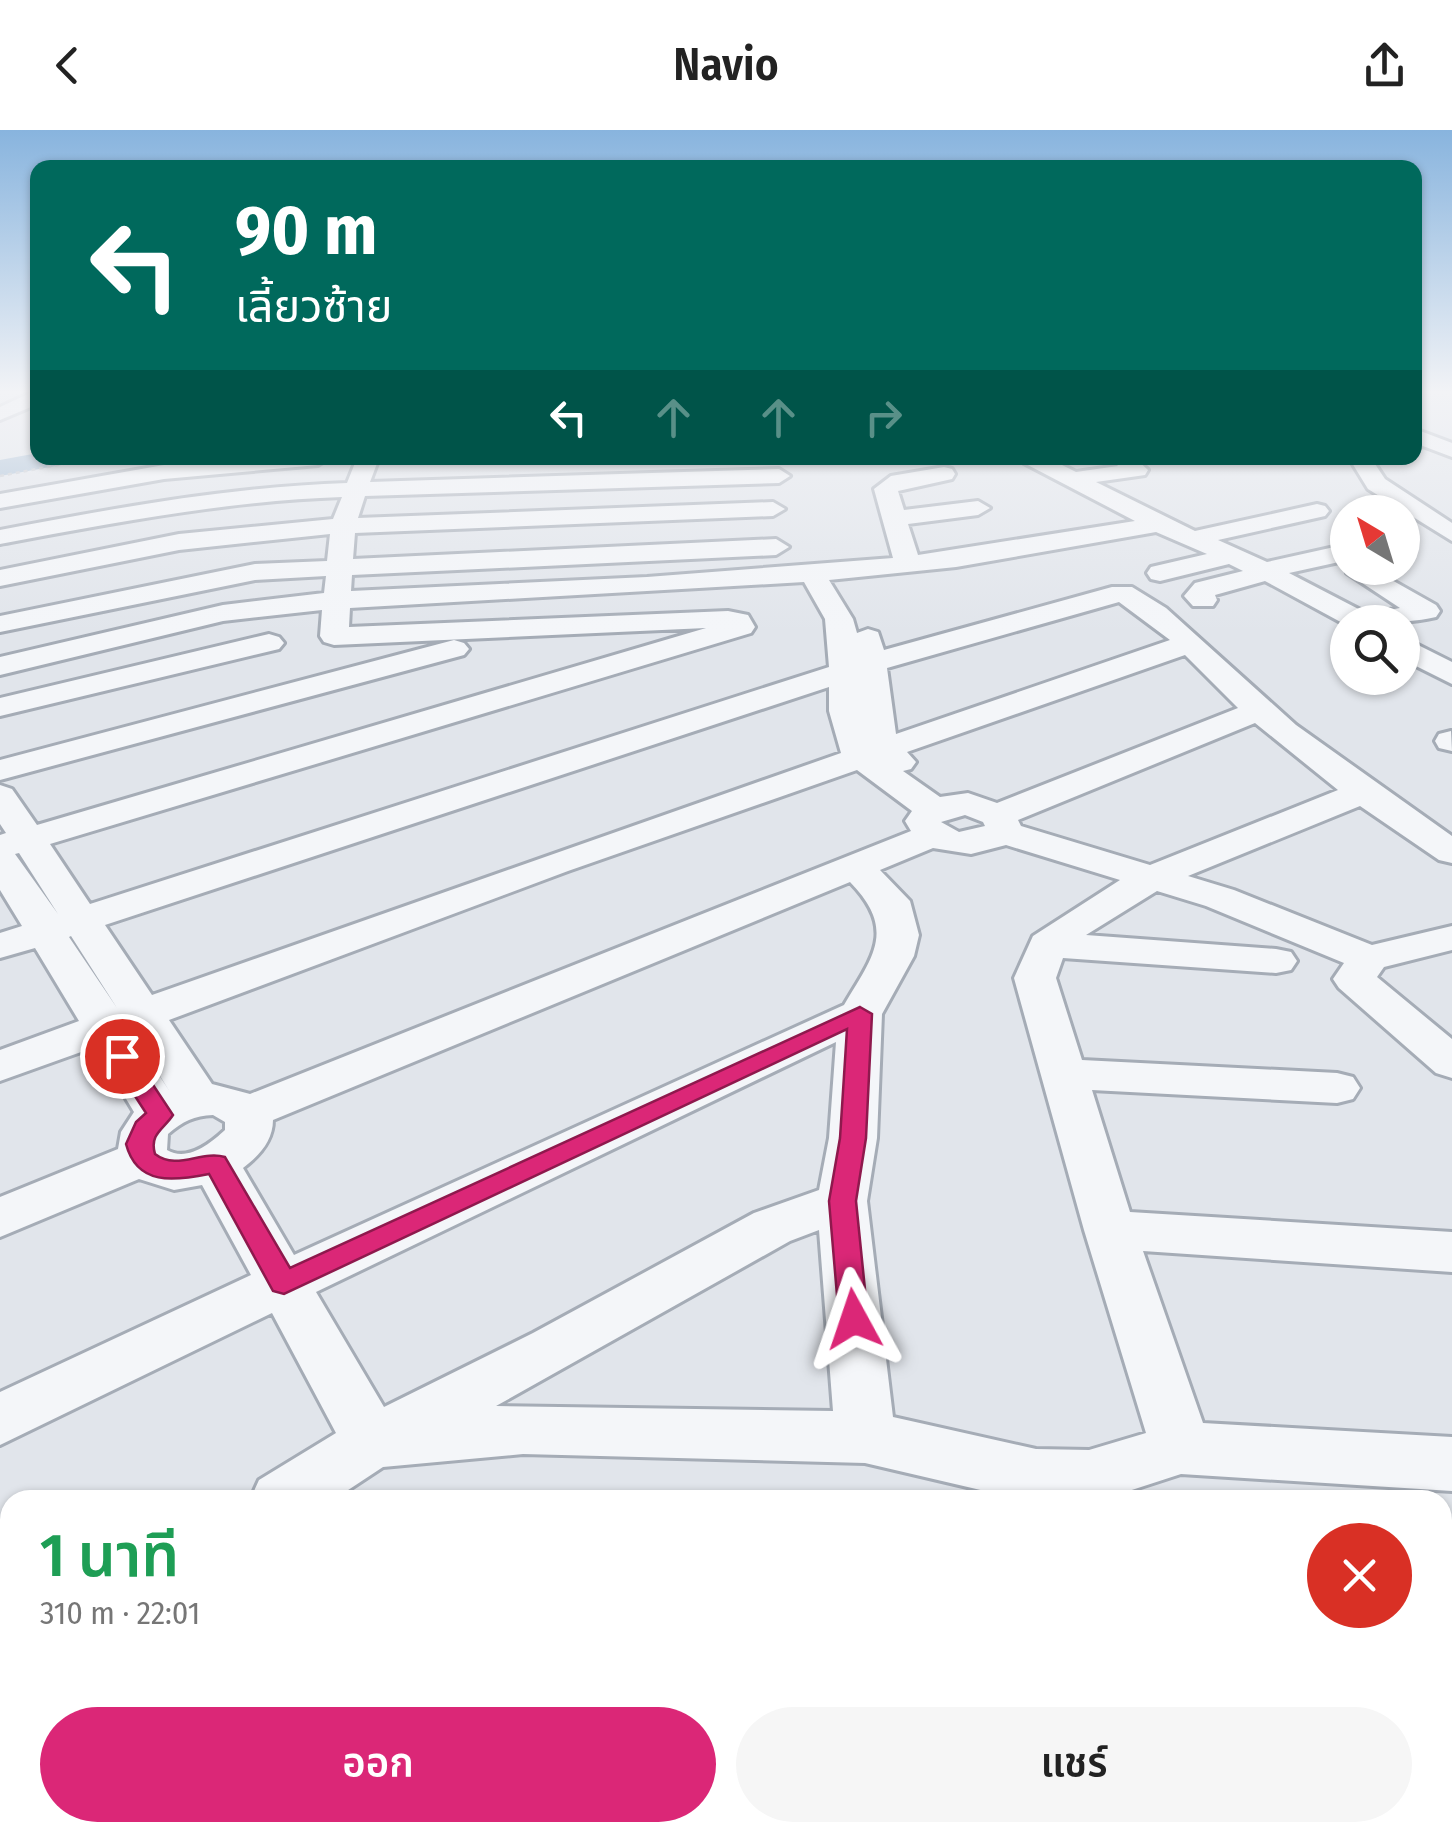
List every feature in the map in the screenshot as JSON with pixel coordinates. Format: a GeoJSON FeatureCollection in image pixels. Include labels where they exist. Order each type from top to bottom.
{"type":"FeatureCollection","features":[{"type":"Feature","properties":{"kind":"street"},"geometry":{"type":"LineString","coordinates":[[0,501],[159,473]]}},
{"type":"Feature","properties":{"kind":"street"},"geometry":{"type":"LineString","coordinates":[[361,473],[343,525],[331,632],[334,636],[321,672],[321,685],[378,736]]}},
{"type":"Feature","properties":{"kind":"street"},"geometry":{"type":"LineString","coordinates":[[0,537],[217,498],[354,488],[739,473]]}},
{"type":"Feature","properties":{"kind":"street"},"geometry":{"type":"LineString","coordinates":[[780,578],[771,488],[784,473]]}},
{"type":"Feature","properties":{"kind":"street"},"geometry":{"type":"LineString","coordinates":[[1058,473],[1085,473]]}},
{"type":"Feature","properties":{"kind":"street"},"geometry":{"type":"LineString","coordinates":[[1369,473],[1376,484],[1452,534]]}},
{"type":"Feature","properties":{"kind":"street"},"geometry":{"type":"LineString","coordinates":[[908,565],[886,489],[899,481],[944,474]]}},
{"type":"Feature","properties":{"kind":"street"},"geometry":{"type":"LineString","coordinates":[[1064,474],[1330,605]]}},
{"type":"Feature","properties":{"kind":"street"},"geometry":{"type":"LineString","coordinates":[[892,519],[978,508]]}},
{"type":"Feature","properties":{"kind":"street"},"geometry":{"type":"LineString","coordinates":[[0,578],[261,530],[772,509]]}},
{"type":"Feature","properties":{"kind":"street"},"geometry":{"type":"LineString","coordinates":[[1160,573],[1212,548],[1316,521]]}},
{"type":"Feature","properties":{"kind":"street"},"geometry":{"type":"LineString","coordinates":[[6,662],[223,613],[337,600],[846,572],[1037,548],[1160,524]]}},
{"type":"Feature","properties":{"kind":"street"},"geometry":{"type":"LineString","coordinates":[[0,624],[186,583],[255,572],[776,547]]}},
{"type":"Feature","properties":{"kind":"street"},"geometry":{"type":"LineString","coordinates":[[1202,600],[1198,596],[1205,589],[1330,556]]}},
{"type":"Feature","properties":{"kind":"street"},"geometry":{"type":"LineString","coordinates":[[846,572],[865,618],[858,668],[845,711],[869,752],[940,815],[960,843],[1260,710]]}},
{"type":"Feature","properties":{"kind":"street"},"geometry":{"type":"LineString","coordinates":[[813,574],[839,619],[858,668]]}},
{"type":"Feature","properties":{"kind":"street"},"geometry":{"type":"LineString","coordinates":[[1381,585],[1416,605]]}},
{"type":"Feature","properties":{"kind":"street"},"geometry":{"type":"LineString","coordinates":[[0,946],[858,668],[1122,594],[1160,617],[1260,710],[1360,794],[1452,852]]}},
{"type":"Feature","properties":{"kind":"street"},"geometry":{"type":"LineString","coordinates":[[9,848],[731,631],[741,624],[728,618],[334,636]]}},
{"type":"Feature","properties":{"kind":"street"},"geometry":{"type":"LineString","coordinates":[[0,770],[524,630]]}},
{"type":"Feature","properties":{"kind":"street"},"geometry":{"type":"LineString","coordinates":[[0,706],[269,643]]}},
{"type":"Feature","properties":{"kind":"street"},"geometry":{"type":"LineString","coordinates":[[0,1066],[869,752],[1188,644]]}},
{"type":"Feature","properties":{"kind":"street"},"geometry":{"type":"LineString","coordinates":[[1420,656],[1452,675]]}},
{"type":"Feature","properties":{"kind":"street"},"geometry":{"type":"LineString","coordinates":[[1181,1448],[1110,1230],[1035,978],[1047,945],[1085,917],[1143,884],[1360,794]]}},
{"type":"Feature","properties":{"kind":"street"},"geometry":{"type":"LineString","coordinates":[[0,796],[9,848],[122,1019],[167,1124],[154,1168],[173,1172],[216,1164],[246,1139],[250,1126],[247,1113],[236,1104],[219,1100],[167,1124],[0,1218]]}},
{"type":"Feature","properties":{"kind":"street"},"geometry":{"type":"LineString","coordinates":[[247,1113],[856,867],[940,815]]}},
{"type":"Feature","properties":{"kind":"street"},"geometry":{"type":"LineString","coordinates":[[993,830],[1143,884],[1208,917],[1362,969],[1452,1063]]}},
{"type":"Feature","properties":{"kind":"street"},"geometry":{"type":"LineString","coordinates":[[856,867],[890,901],[899,936],[893,956],[860,1014],[853,1138],[842,1201],[865,1437]]}},
{"type":"Feature","properties":{"kind":"street"},"geometry":{"type":"LineString","coordinates":[[1362,969],[1452,938]]}},
{"type":"Feature","properties":{"kind":"street"},"geometry":{"type":"LineString","coordinates":[[1047,945],[1276,961]]}},
{"type":"Feature","properties":{"kind":"street"},"geometry":{"type":"LineString","coordinates":[[0,1420],[860,1014]]}},
{"type":"Feature","properties":{"kind":"street"},"geometry":{"type":"LineString","coordinates":[[1065,1074],[1337,1088]]}},
{"type":"Feature","properties":{"kind":"street"},"geometry":{"type":"LineString","coordinates":[[216,1164],[372,1442]]}},
{"type":"Feature","properties":{"kind":"street"},"geometry":{"type":"LineString","coordinates":[[297,1490],[372,1442],[553,1349],[772,1228],[842,1201]]}},
{"type":"Feature","properties":{"kind":"street"},"geometry":{"type":"LineString","coordinates":[[1110,1230],[1452,1252]]}},
{"type":"Feature","properties":{"kind":"street"},"geometry":{"type":"LineString","coordinates":[[372,1442],[522,1429],[865,1437],[1036,1476],[1088,1476],[1181,1448],[1452,1464]]}},
{"type":"Feature","properties":{"kind":"route"},"geometry":{"type":"LineString","coordinates":[[122,1056],[160,1115],[145,1128],[139,1144],[143,1158],[154,1168],[173,1172],[216,1164],[284,1283],[860,1014],[853,1138],[842,1201],[854,1319]]}}]}
